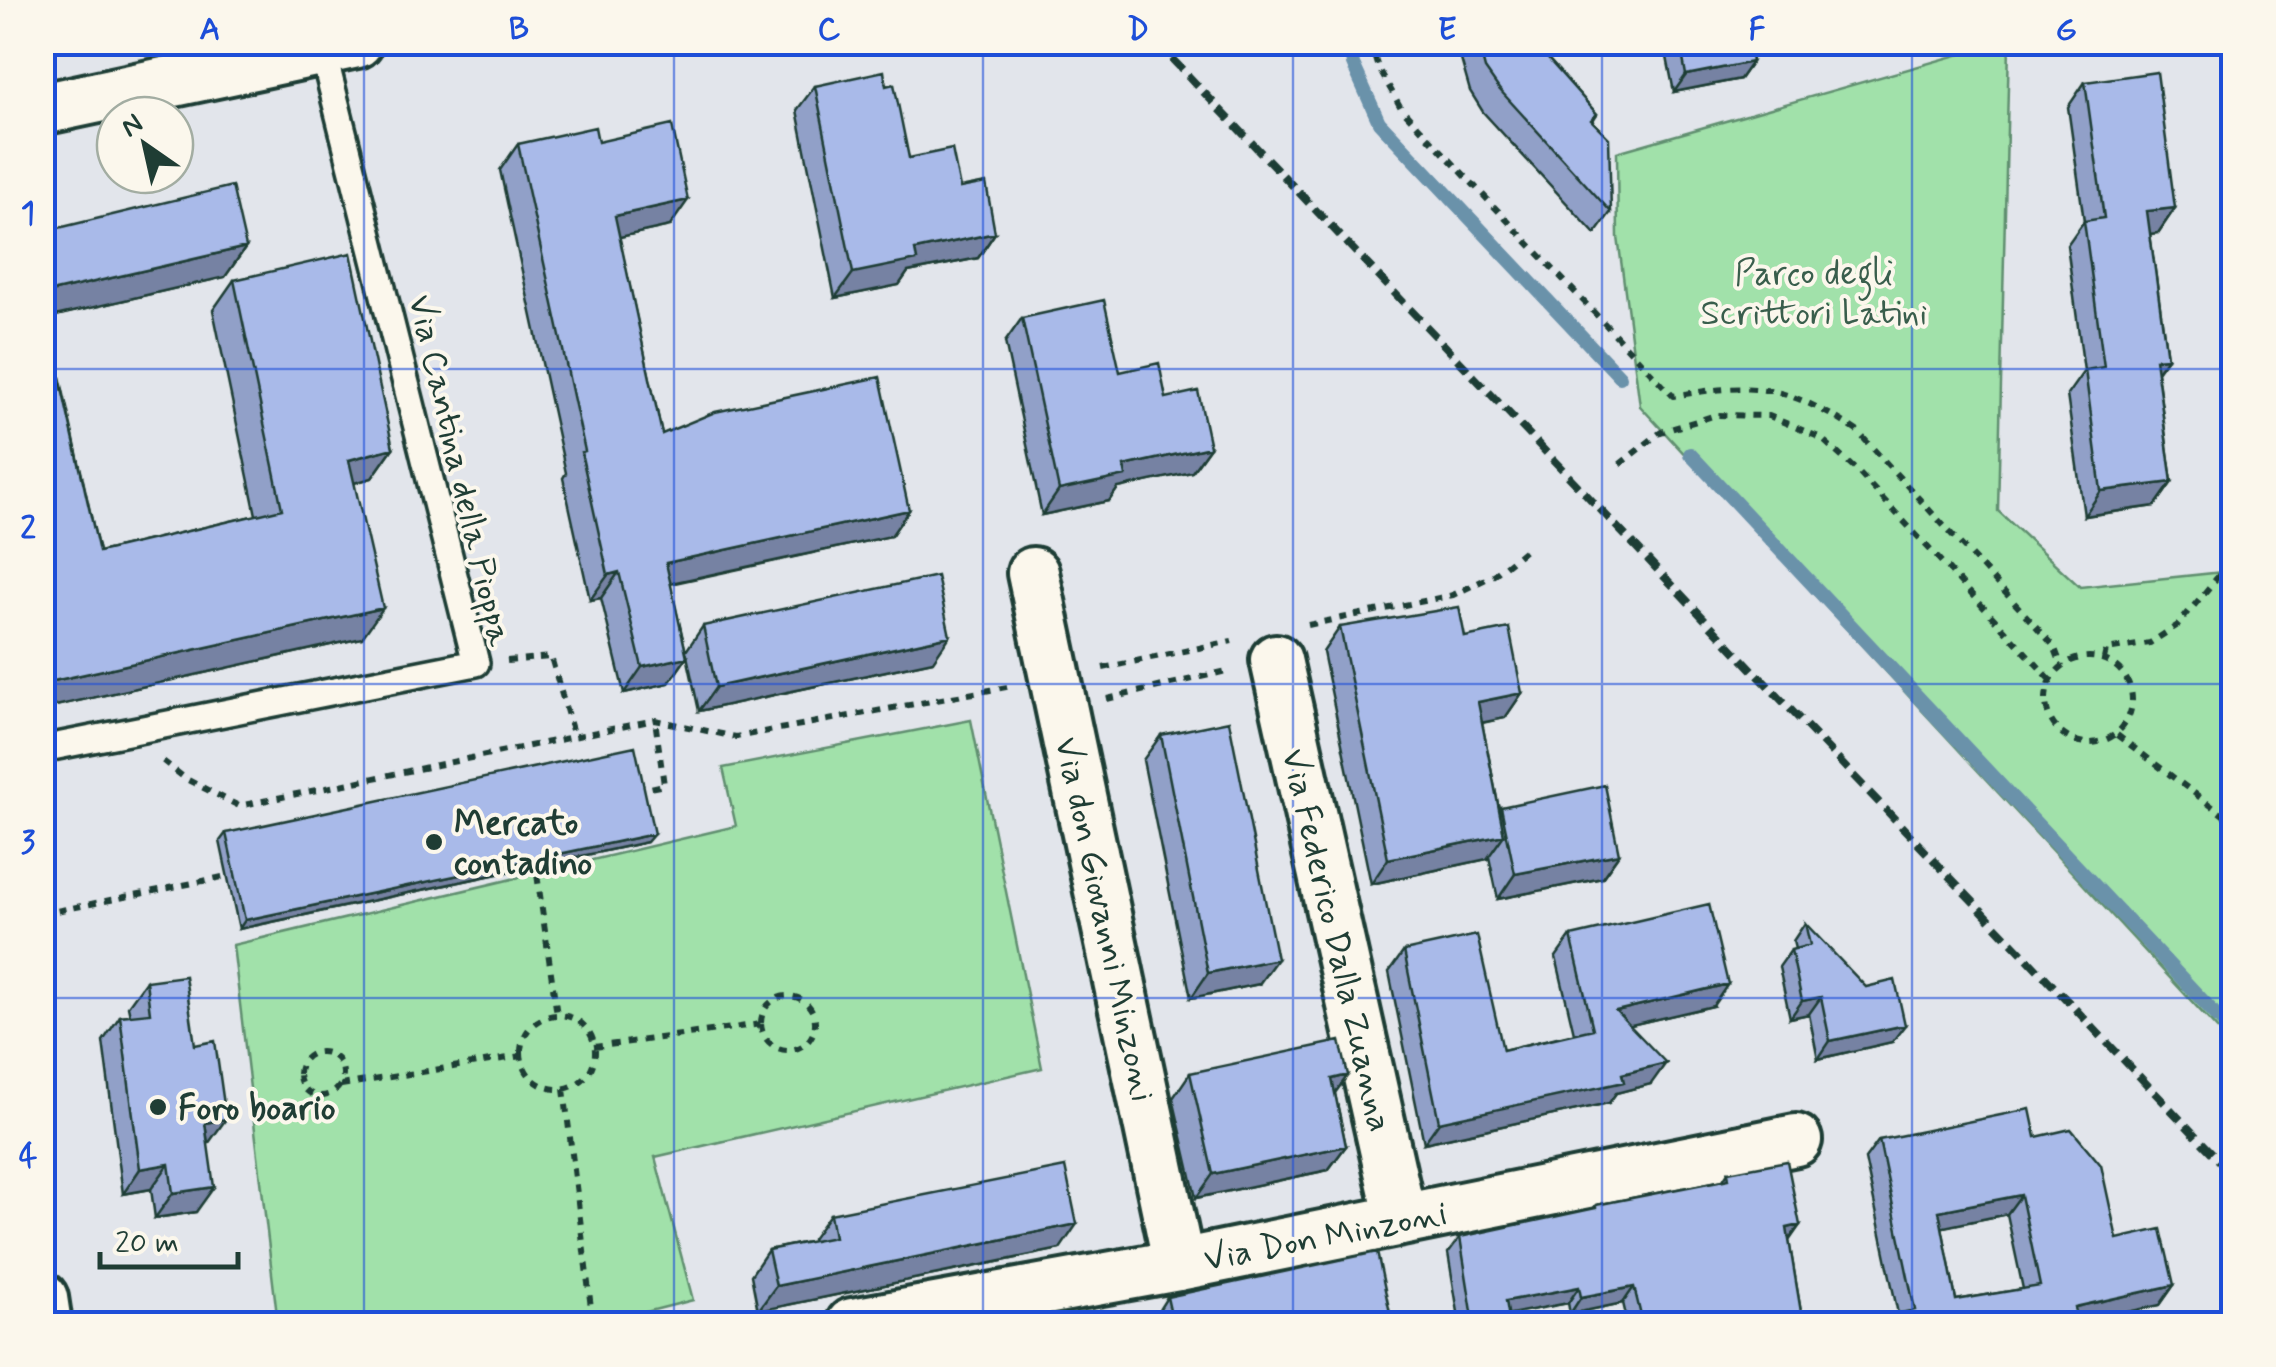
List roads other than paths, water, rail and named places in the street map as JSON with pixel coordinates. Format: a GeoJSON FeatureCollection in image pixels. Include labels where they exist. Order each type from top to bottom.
{"type":"FeatureCollection","features":[{"type":"Feature","properties":{"kind":"street"},"geometry":{"type":"LineString","coordinates":[[42,109],[334,45]]}},
{"type":"Feature","properties":{"kind":"street","name":"Via don Giovanni Minzoni"},"geometry":{"type":"LineString","coordinates":[[1033,573],[1179,1265]]}},
{"type":"Feature","properties":{"kind":"street","name":"Via Federico Dalla Zuanna"},"geometry":{"type":"LineString","coordinates":[[1276,660],[1400,1220]]}},
{"type":"Feature","properties":{"kind":"street","name":"Via Don Minzoni"},"geometry":{"type":"LineString","coordinates":[[852,1324],[1179,1265],[1796,1140]]}},
{"type":"Feature","properties":{"kind":"street"},"geometry":{"type":"LineString","coordinates":[[42,1298],[46,1324]]}},
{"type":"Feature","properties":{"kind":"lane","name":"Via Cantina della Pioppa"},"geometry":{"type":"LineString","coordinates":[[42,748],[476,663],[334,45]]}},
{"type":"Feature","properties":{"kind":"waterway"},"geometry":{"type":"LineString","coordinates":[[1349,42],[1353,64],[1379,122],[1620,377]]}},
{"type":"Feature","properties":{"kind":"waterway"},"geometry":{"type":"LineString","coordinates":[[1690,454],[2234,1034]]}},
{"type":"Feature","properties":{"kind":"railway"},"geometry":{"type":"LineString","coordinates":[[1156,42],[2234,1176]]}},
{"type":"Feature","properties":{"kind":"place","name":"Mercato contadino"},"geometry":{"type":"Point","coordinates":[434,842]}},
{"type":"Feature","properties":{"kind":"place","name":"Foro boario"},"geometry":{"type":"Point","coordinates":[158,1107]}},
{"type":"Feature","properties":{"kind":"park label","name":"Parco degli Scrittori Latini"},"geometry":{"type":"Point","coordinates":[1814,292]}}]}
